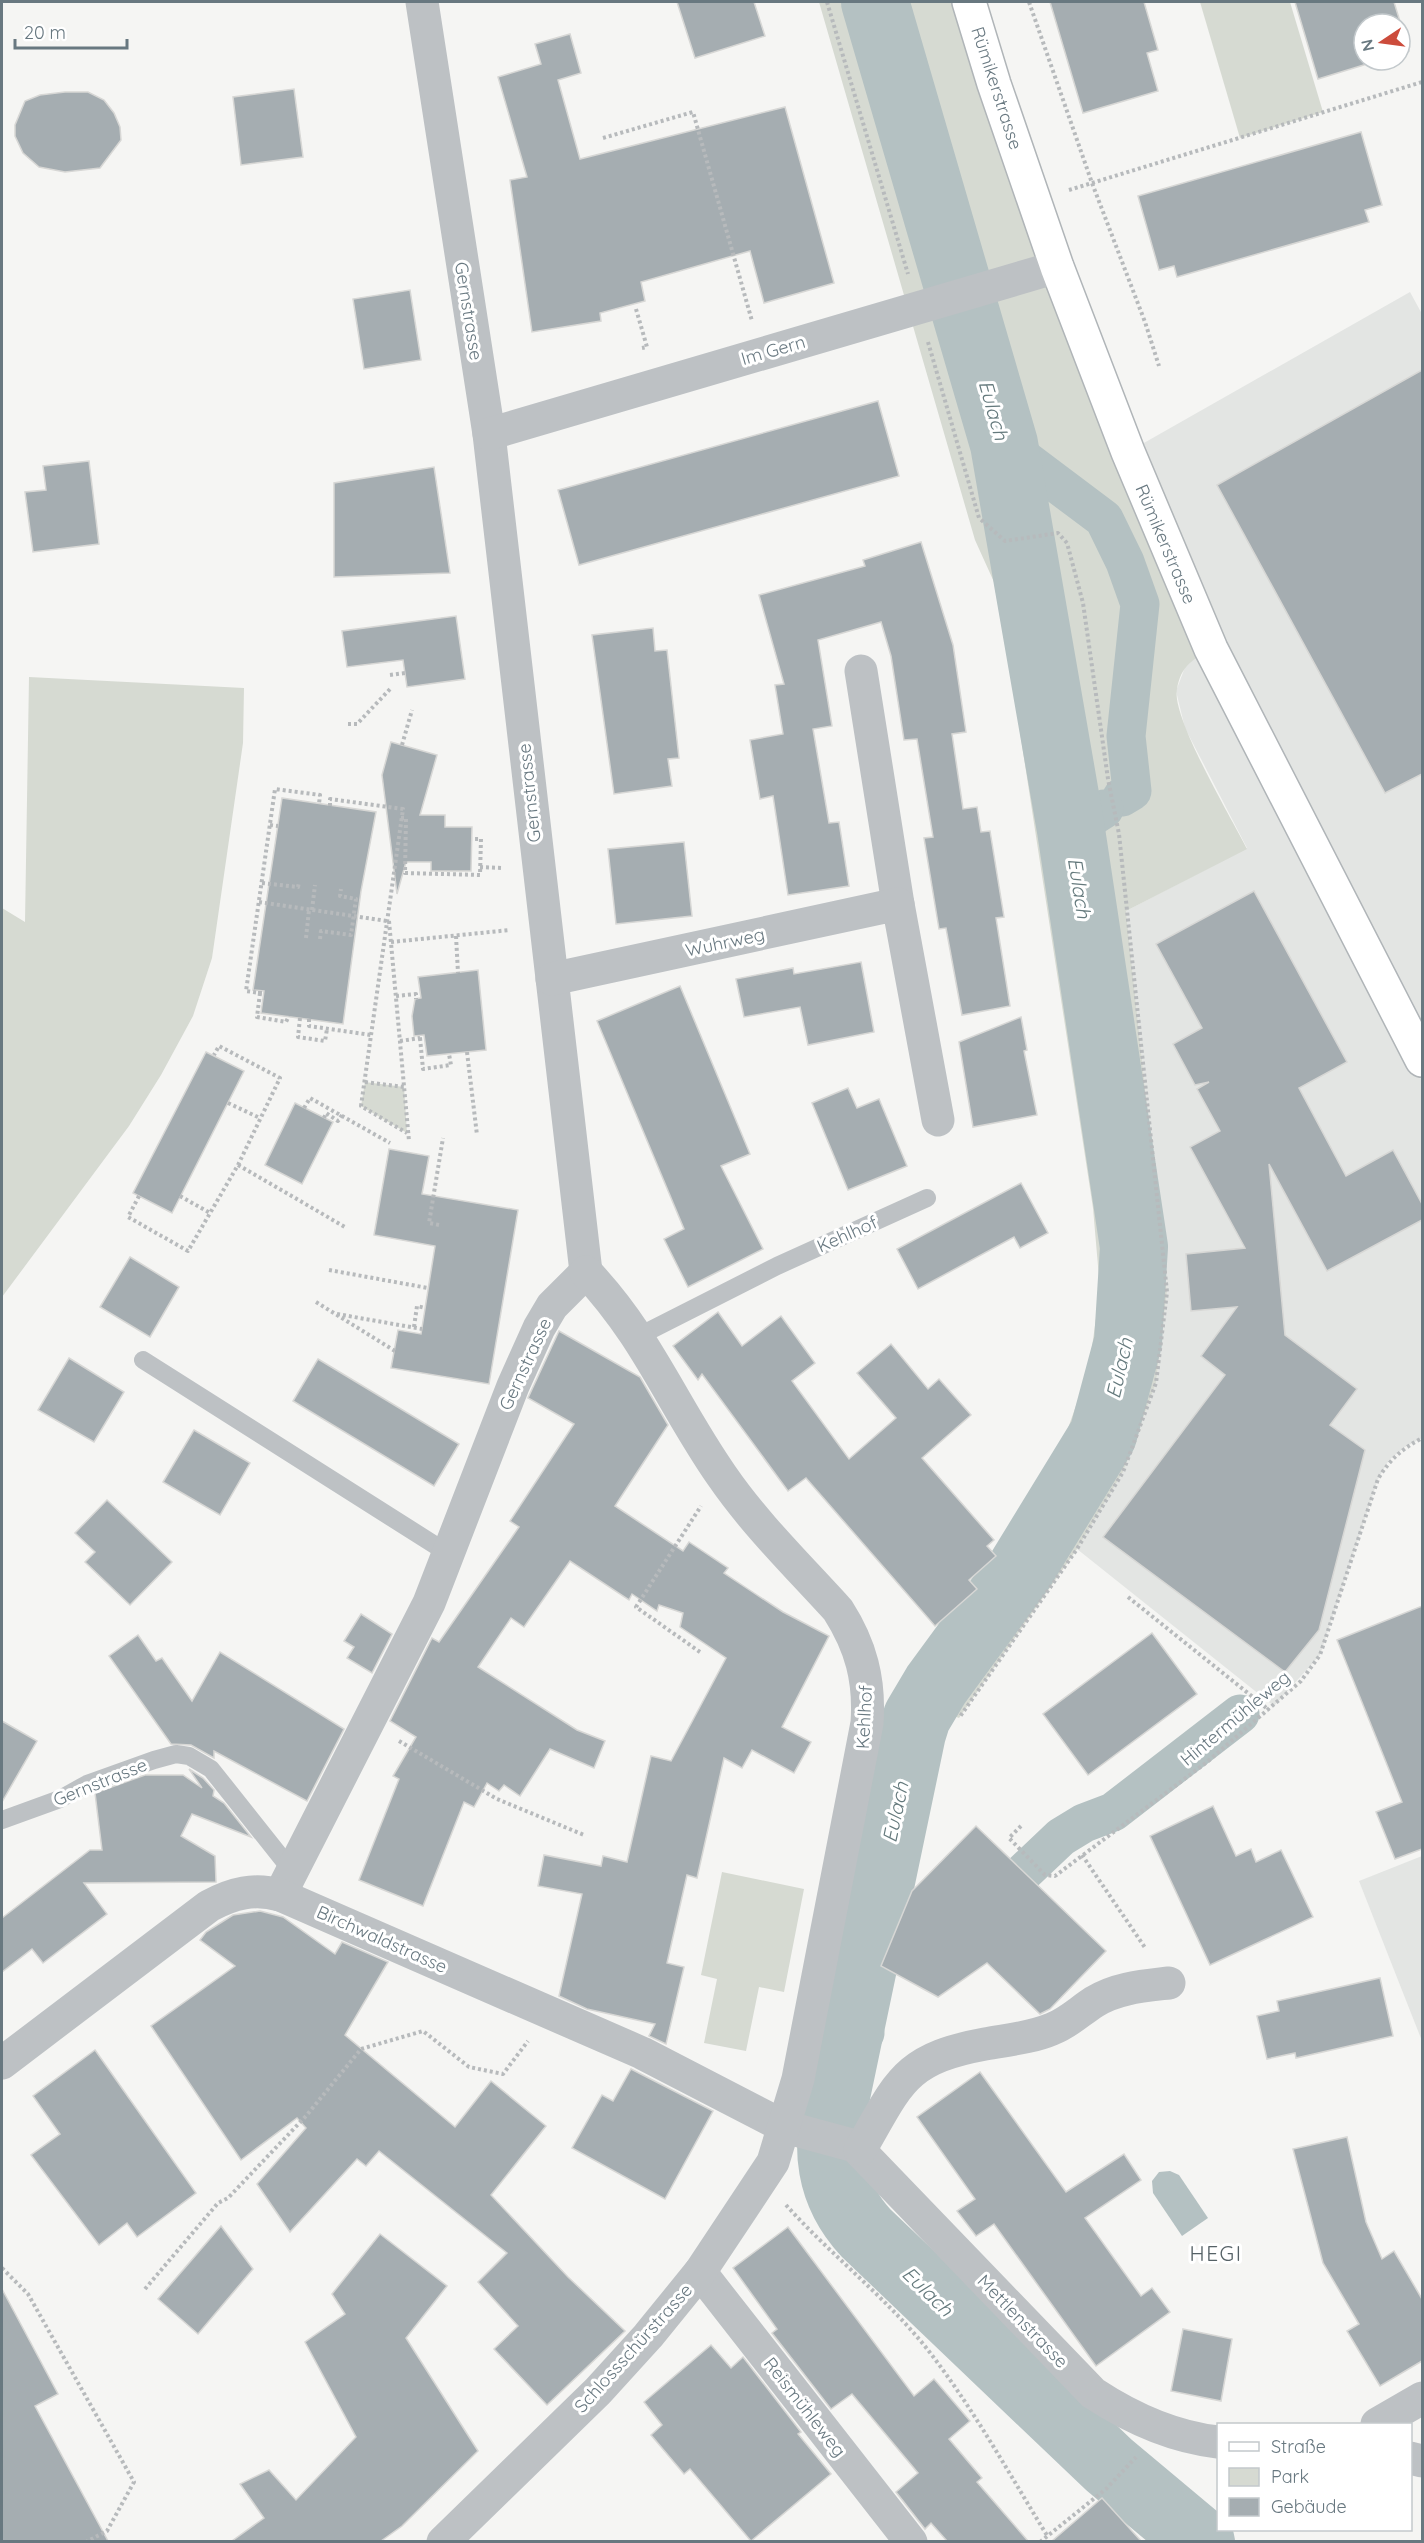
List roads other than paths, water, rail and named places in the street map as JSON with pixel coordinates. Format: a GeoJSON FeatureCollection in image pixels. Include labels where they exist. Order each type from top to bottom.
{"type":"FeatureCollection","features":[{"type":"Feature","properties":{"kind":"main road","name":"Rümikerstrasse"},"geometry":{"type":"LineString","coordinates":[[969,2],[994,84],[1058,267],[1128,452],[1211,650],[1422,1060]]}},
{"type":"Feature","properties":{"kind":"street","name":"Gernstrasse"},"geometry":{"type":"LineString","coordinates":[[286,1883],[429,1603],[513,1386],[539,1328],[552,1306],[586,1272],[489,434],[422,2]]}},
{"type":"Feature","properties":{"kind":"street","name":"Im Gern"},"geometry":{"type":"LineString","coordinates":[[489,434],[1058,267]]}},
{"type":"Feature","properties":{"kind":"street"},"geometry":{"type":"LineString","coordinates":[[861,671],[898,904],[938,1120]]}},
{"type":"Feature","properties":{"kind":"street","name":"Wuhrweg"},"geometry":{"type":"LineString","coordinates":[[552,980],[898,904]]}},
{"type":"Feature","properties":{"kind":"street","name":"Kehlhof"},"geometry":{"type":"LineString","coordinates":[[586,1272],[612,1299],[639,1336],[721,1475],[750,1514],[838,1610],[857,1643],[867,1680],[869,1703],[864,1747],[798,2079],[797,2129]]}},
{"type":"Feature","properties":{"kind":"street","name":"Birchwaldstrasse"},"geometry":{"type":"LineString","coordinates":[[2,2063],[209,1906],[245,1892],[267,1892],[286,1883],[543,2009],[690,2075],[797,2129]]}},
{"type":"Feature","properties":{"kind":"street"},"geometry":{"type":"LineString","coordinates":[[797,2129],[854,2147],[901,2082],[910,2072],[931,2058],[961,2048],[1041,2033],[1060,2025],[1106,1995],[1126,1989],[1168,1983]]}},
{"type":"Feature","properties":{"kind":"street","name":"Schlossschürstrasse"},"geometry":{"type":"LineString","coordinates":[[443,2541],[621,2367],[700,2272],[797,2129]]}},
{"type":"Feature","properties":{"kind":"street","name":"Mettlenstrasse"},"geometry":{"type":"LineString","coordinates":[[854,2147],[1093,2393],[1118,2409],[1162,2430],[1217,2442]]}},
{"type":"Feature","properties":{"kind":"street","name":"Reismühleweg"},"geometry":{"type":"LineString","coordinates":[[700,2272],[911,2541]]}},
{"type":"Feature","properties":{"kind":"street"},"geometry":{"type":"LineString","coordinates":[[1379,2423],[1422,2398]]}},
{"type":"Feature","properties":{"kind":"lane","name":"Kehlhof"},"geometry":{"type":"LineString","coordinates":[[639,1336],[777,1266],[927,1198]]}},
{"type":"Feature","properties":{"kind":"lane"},"geometry":{"type":"LineString","coordinates":[[143,1360],[449,1554]]}},
{"type":"Feature","properties":{"kind":"lane","name":"Gernstrasse"},"geometry":{"type":"LineString","coordinates":[[2,1820],[60,1799],[87,1784],[154,1760],[176,1754],[189,1756],[211,1769],[286,1883]]}},
{"type":"Feature","properties":{"kind":"waterway","name":"Eulach"},"geometry":{"type":"LineString","coordinates":[[875,2],[1004,444],[1071,830],[1134,1247],[1128,1342],[1103,1435],[1021,1569],[936,1685],[917,1717],[836,2096],[831,2134],[833,2169],[844,2202],[866,2233],[1109,2465],[1201,2542]]}},
{"type":"Feature","properties":{"kind":"waterway"},"geometry":{"type":"LineString","coordinates":[[1004,444],[1104,519],[1125,562],[1140,604],[1126,736],[1132,791],[1122,797]]}},
{"type":"Feature","properties":{"kind":"waterway"},"geometry":{"type":"LineString","coordinates":[[1071,830],[1104,809]]}},
{"type":"Feature","properties":{"kind":"waterway"},"geometry":{"type":"LineString","coordinates":[[1024,1872],[1061,1837],[1084,1823],[1113,1812],[1240,1714]]}},
{"type":"Feature","properties":{"kind":"waterway"},"geometry":{"type":"LineString","coordinates":[[847,2047],[865,2033]]}},
{"type":"Feature","properties":{"kind":"district","name":"HEGI"},"geometry":{"type":"Point","coordinates":[1216,2253]}}]}
